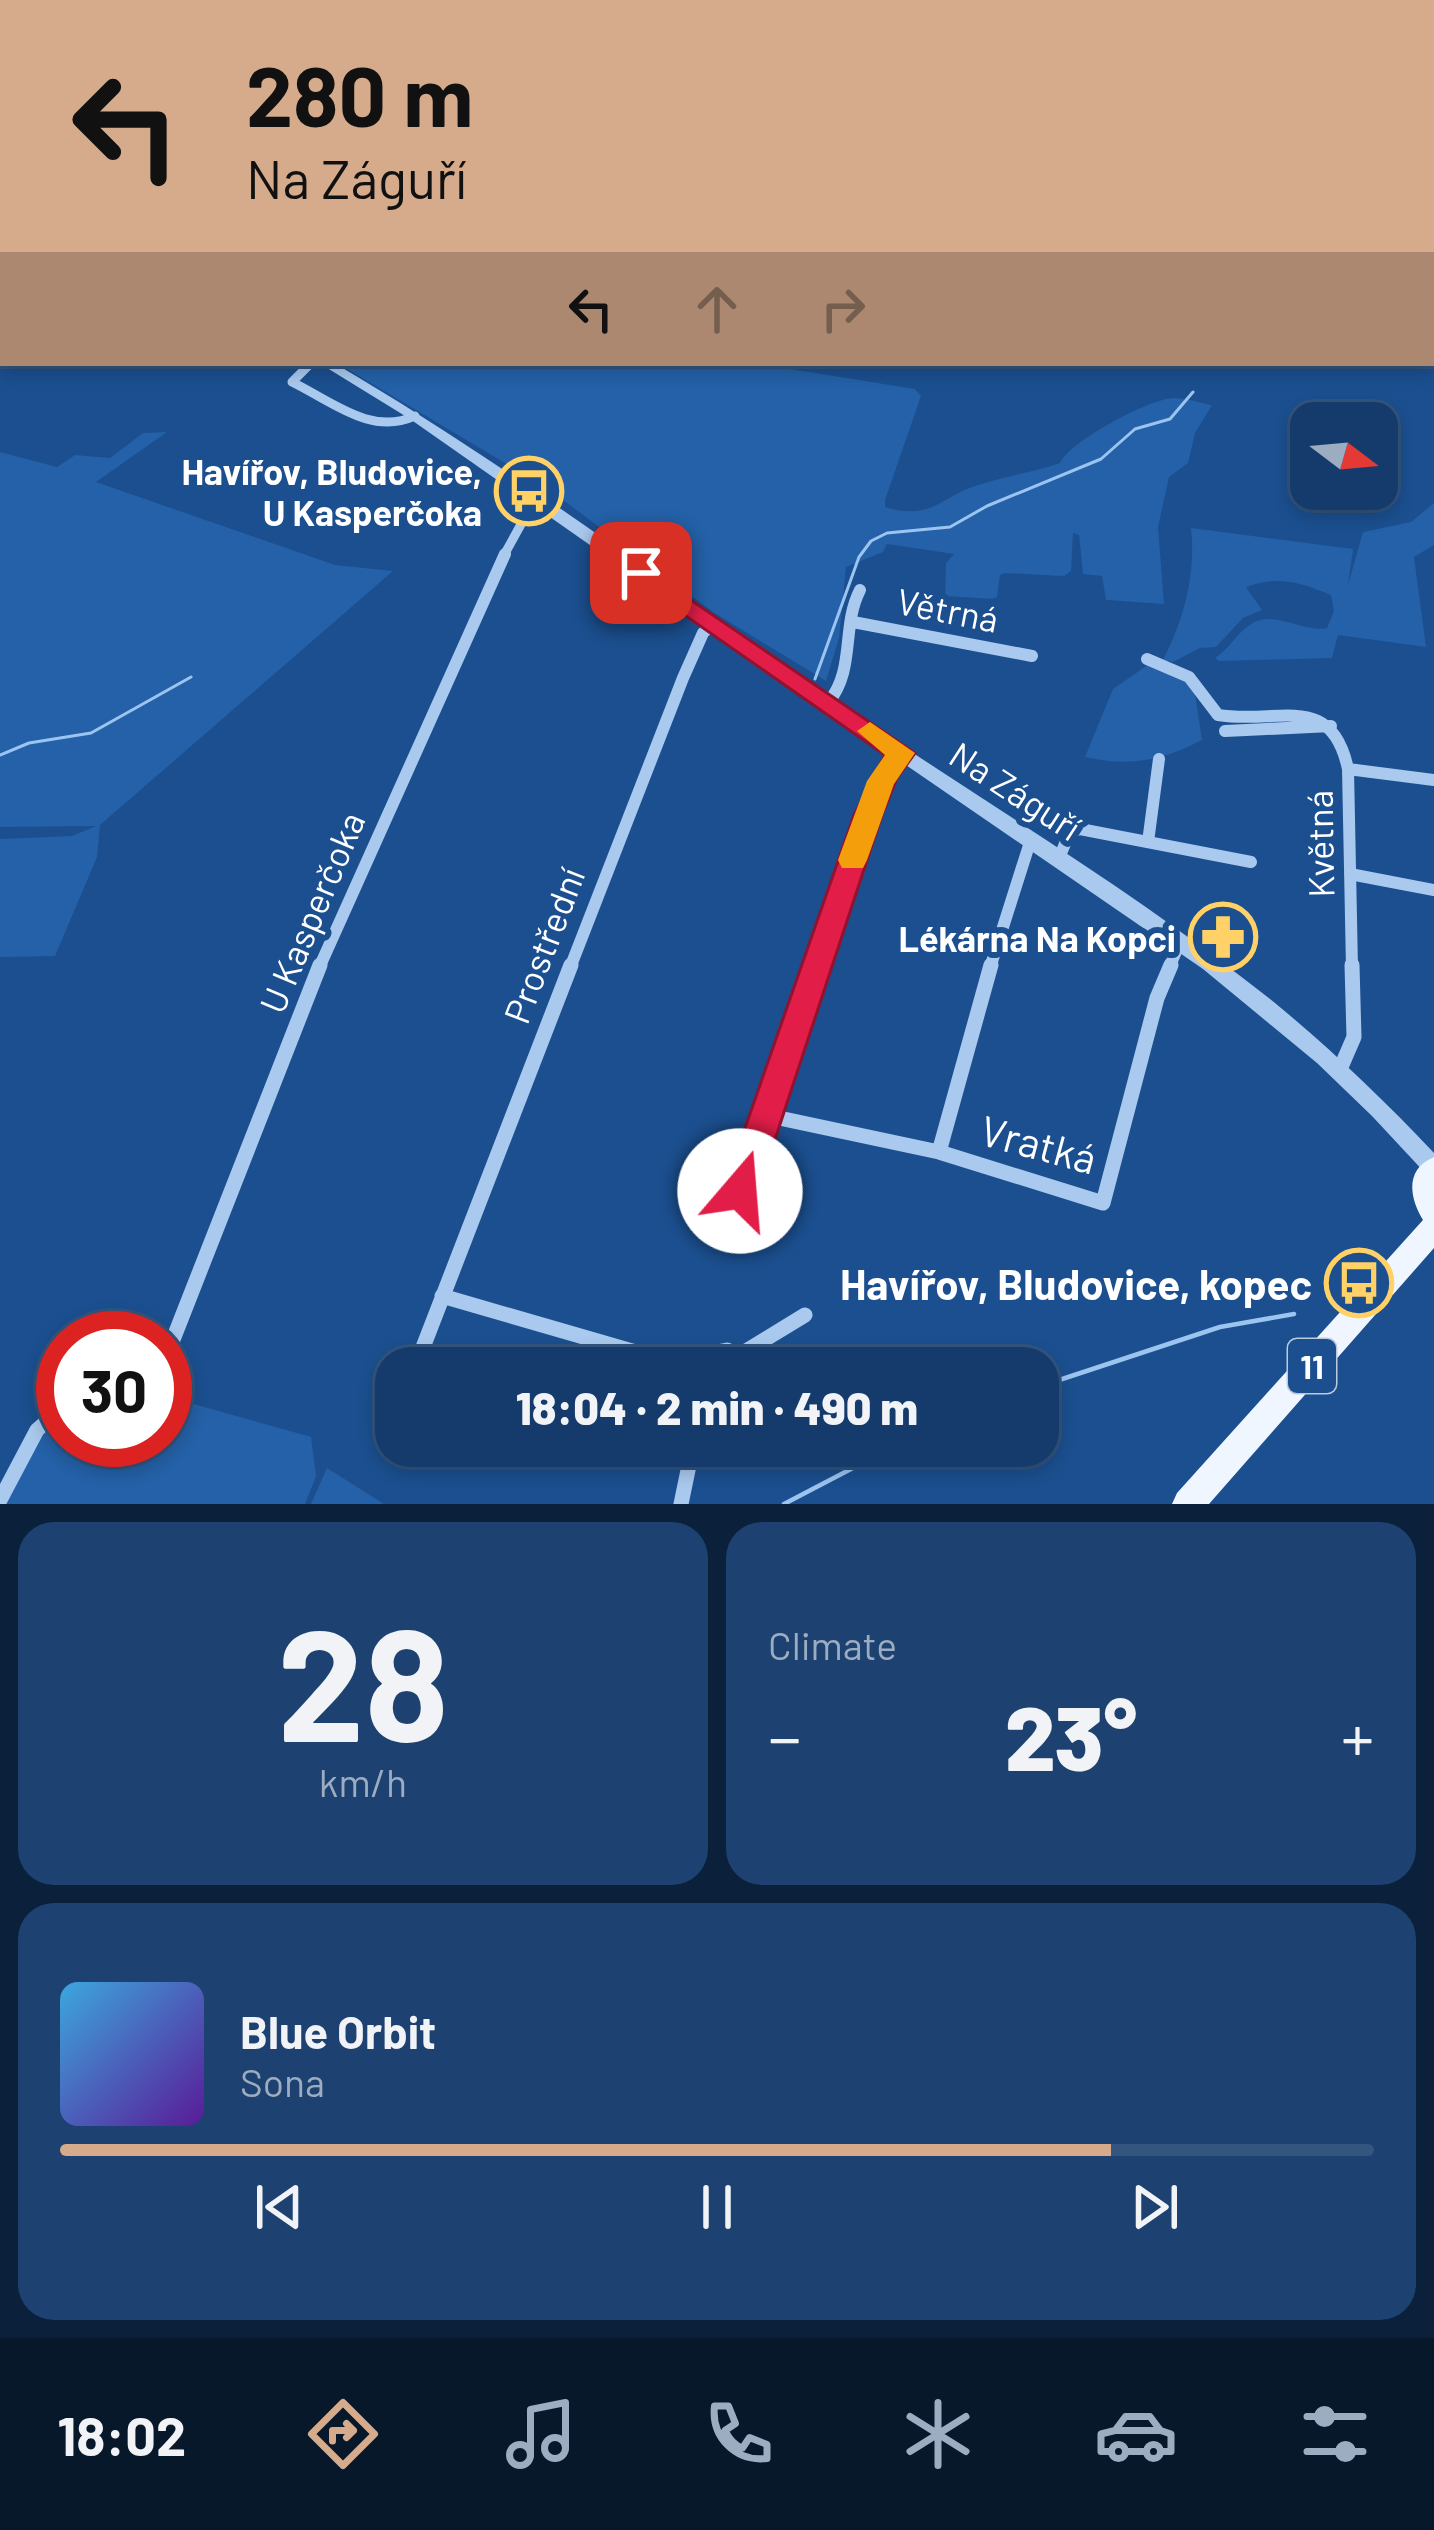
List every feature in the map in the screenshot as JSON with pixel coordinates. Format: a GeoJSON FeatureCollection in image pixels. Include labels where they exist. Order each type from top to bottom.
{"type":"FeatureCollection","features":[{"type":"Feature","properties":{"kind":"main road"},"geometry":{"type":"LineString","coordinates":[[1434,1168],[1425,1178],[1423,1191],[1434,1214]]}},
{"type":"Feature","properties":{"kind":"main road","name":"11"},"geometry":{"type":"LineString","coordinates":[[1188,1504],[1434,1228]]}},
{"type":"Feature","properties":{"kind":"street"},"geometry":{"type":"LineString","coordinates":[[308,366],[292,382],[378,425],[395,425],[415,416]]}},
{"type":"Feature","properties":{"kind":"street","name":"Na Záguří"},"geometry":{"type":"LineString","coordinates":[[330,366],[415,416],[828,703],[1182,939],[1341,1067],[1434,1168]]}},
{"type":"Feature","properties":{"kind":"street","name":"U Kasperčoka"},"geometry":{"type":"LineString","coordinates":[[184,1311],[346,904],[523,514],[535,499]]}},
{"type":"Feature","properties":{"kind":"street","name":"Větrná"},"geometry":{"type":"LineString","coordinates":[[828,703],[844,681],[853,604],[860,590]]}},
{"type":"Feature","properties":{"kind":"street","name":"Větrná"},"geometry":{"type":"LineString","coordinates":[[853,622],[1032,656]]}},
{"type":"Feature","properties":{"kind":"street","name":"Prostřední"},"geometry":{"type":"LineString","coordinates":[[423,1347],[682,678],[703,633],[713,623]]}},
{"type":"Feature","properties":{"kind":"street","name":"Květná"},"geometry":{"type":"LineString","coordinates":[[1147,659],[1185,674],[1227,724],[1305,716],[1332,726],[1343,738],[1348,769],[1354,1037],[1341,1067]]}},
{"type":"Feature","properties":{"kind":"street"},"geometry":{"type":"LineString","coordinates":[[740,1191],[868,815],[885,774],[902,753]]}},
{"type":"Feature","properties":{"kind":"street"},"geometry":{"type":"LineString","coordinates":[[1148,842],[1159,759]]}},
{"type":"Feature","properties":{"kind":"street"},"geometry":{"type":"LineString","coordinates":[[1348,769],[1434,781]]}},
{"type":"Feature","properties":{"kind":"street"},"geometry":{"type":"LineString","coordinates":[[1059,858],[1070,832],[1080,829],[1251,862]]}},
{"type":"Feature","properties":{"kind":"street","name":"Vratká"},"geometry":{"type":"LineString","coordinates":[[1030,839],[1001,922],[939,1152],[1102,1202],[1156,998],[1182,939]]}},
{"type":"Feature","properties":{"kind":"street"},"geometry":{"type":"LineString","coordinates":[[1350,874],[1434,890]]}},
{"type":"Feature","properties":{"kind":"street"},"geometry":{"type":"LineString","coordinates":[[765,1114],[939,1152]]}},
{"type":"Feature","properties":{"kind":"street"},"geometry":{"type":"LineString","coordinates":[[442,1296],[616,1347]]}},
{"type":"Feature","properties":{"kind":"street"},"geometry":{"type":"LineString","coordinates":[[762,1347],[805,1315]]}},
{"type":"Feature","properties":{"kind":"street"},"geometry":{"type":"LineString","coordinates":[[0,1500],[36,1432]]}},
{"type":"Feature","properties":{"kind":"street"},"geometry":{"type":"LineString","coordinates":[[681,1504],[689,1467]]}},
{"type":"Feature","properties":{"kind":"shaded area"},"geometry":{"type":"Polygon","coordinates":[[[342,366],[772,366],[915,389],[921,396],[885,500],[885,507],[901,511],[925,509],[975,486],[1060,463],[1094,433],[1163,400],[1179,398],[1212,405],[1195,433],[1188,463],[1169,477],[1158,527],[1164,604],[1106,600],[1102,576],[1083,574],[1079,535],[1073,533],[1071,571],[1064,576],[1005,573],[992,599],[945,596],[946,563],[954,554],[887,544],[883,552],[846,567],[839,638],[826,681],[713,612],[547,488],[342,366]]]}},
{"type":"Feature","properties":{"kind":"shaded area"},"geometry":{"type":"Polygon","coordinates":[[[167,432],[96,482],[335,565],[393,571],[100,825],[97,857],[55,956],[0,957],[0,839],[72,836],[96,826],[0,827],[0,452],[57,467],[75,455],[110,458],[143,433],[167,432]]]}},
{"type":"Feature","properties":{"kind":"shaded area"},"geometry":{"type":"Polygon","coordinates":[[[1434,503],[1434,545],[1414,557],[1426,647],[1338,635],[1332,658],[1215,658],[1260,620],[1327,628],[1334,611],[1331,595],[1279,581],[1246,587],[1262,610],[1243,618],[1216,647],[1200,648],[1173,662],[1163,660],[1187,596],[1191,528],[1353,549],[1348,585],[1363,532],[1411,522],[1434,503]]]}},
{"type":"Feature","properties":{"kind":"shaded area"},"geometry":{"type":"Polygon","coordinates":[[[1152,662],[1192,674],[1202,740],[1145,760],[1085,757],[1113,689],[1152,662]]]}},
{"type":"Feature","properties":{"kind":"shaded area"},"geometry":{"type":"Polygon","coordinates":[[[192,1404],[311,1437],[316,1476],[305,1504],[0,1504],[36,1426],[36,1467],[192,1467],[192,1404]]]}},
{"type":"Feature","properties":{"kind":"shaded area"},"geometry":{"type":"Polygon","coordinates":[[[327,1468],[384,1504],[311,1504],[327,1468]]]}},
{"type":"Feature","properties":{"kind":"waterway"},"geometry":{"type":"LineString","coordinates":[[815,679],[859,557],[871,541],[887,533],[950,527],[987,506],[1101,459],[1135,429],[1170,419],[1193,392]]}},
{"type":"Feature","properties":{"kind":"waterway"},"geometry":{"type":"LineString","coordinates":[[0,755],[29,743],[91,733],[191,677]]}},
{"type":"Feature","properties":{"kind":"waterway"},"geometry":{"type":"LineString","coordinates":[[1059,1380],[1220,1327],[1294,1314]]}},
{"type":"Feature","properties":{"kind":"waterway"},"geometry":{"type":"LineString","coordinates":[[784,1504],[855,1467]]}},
{"type":"Feature","properties":{"kind":"slow traffic"},"geometry":{"type":"LineString","coordinates":[[853,860],[881,781],[902,753],[870,731]]}},
{"type":"Feature","properties":{"kind":"place","name":"Havířov, Bludovice, U Kasperčoka"},"geometry":{"type":"Point","coordinates":[529,491]}},
{"type":"Feature","properties":{"kind":"place","name":"Lékárna Na Kopci"},"geometry":{"type":"Point","coordinates":[1223,937]}},
{"type":"Feature","properties":{"kind":"place","name":"Havířov, Bludovice, kopec"},"geometry":{"type":"Point","coordinates":[1359,1283]}},
{"type":"Feature","properties":{"kind":"route"},"geometry":{"type":"LineString","coordinates":[[641,573],[902,753],[888,768],[868,815],[740,1191]]}}]}
